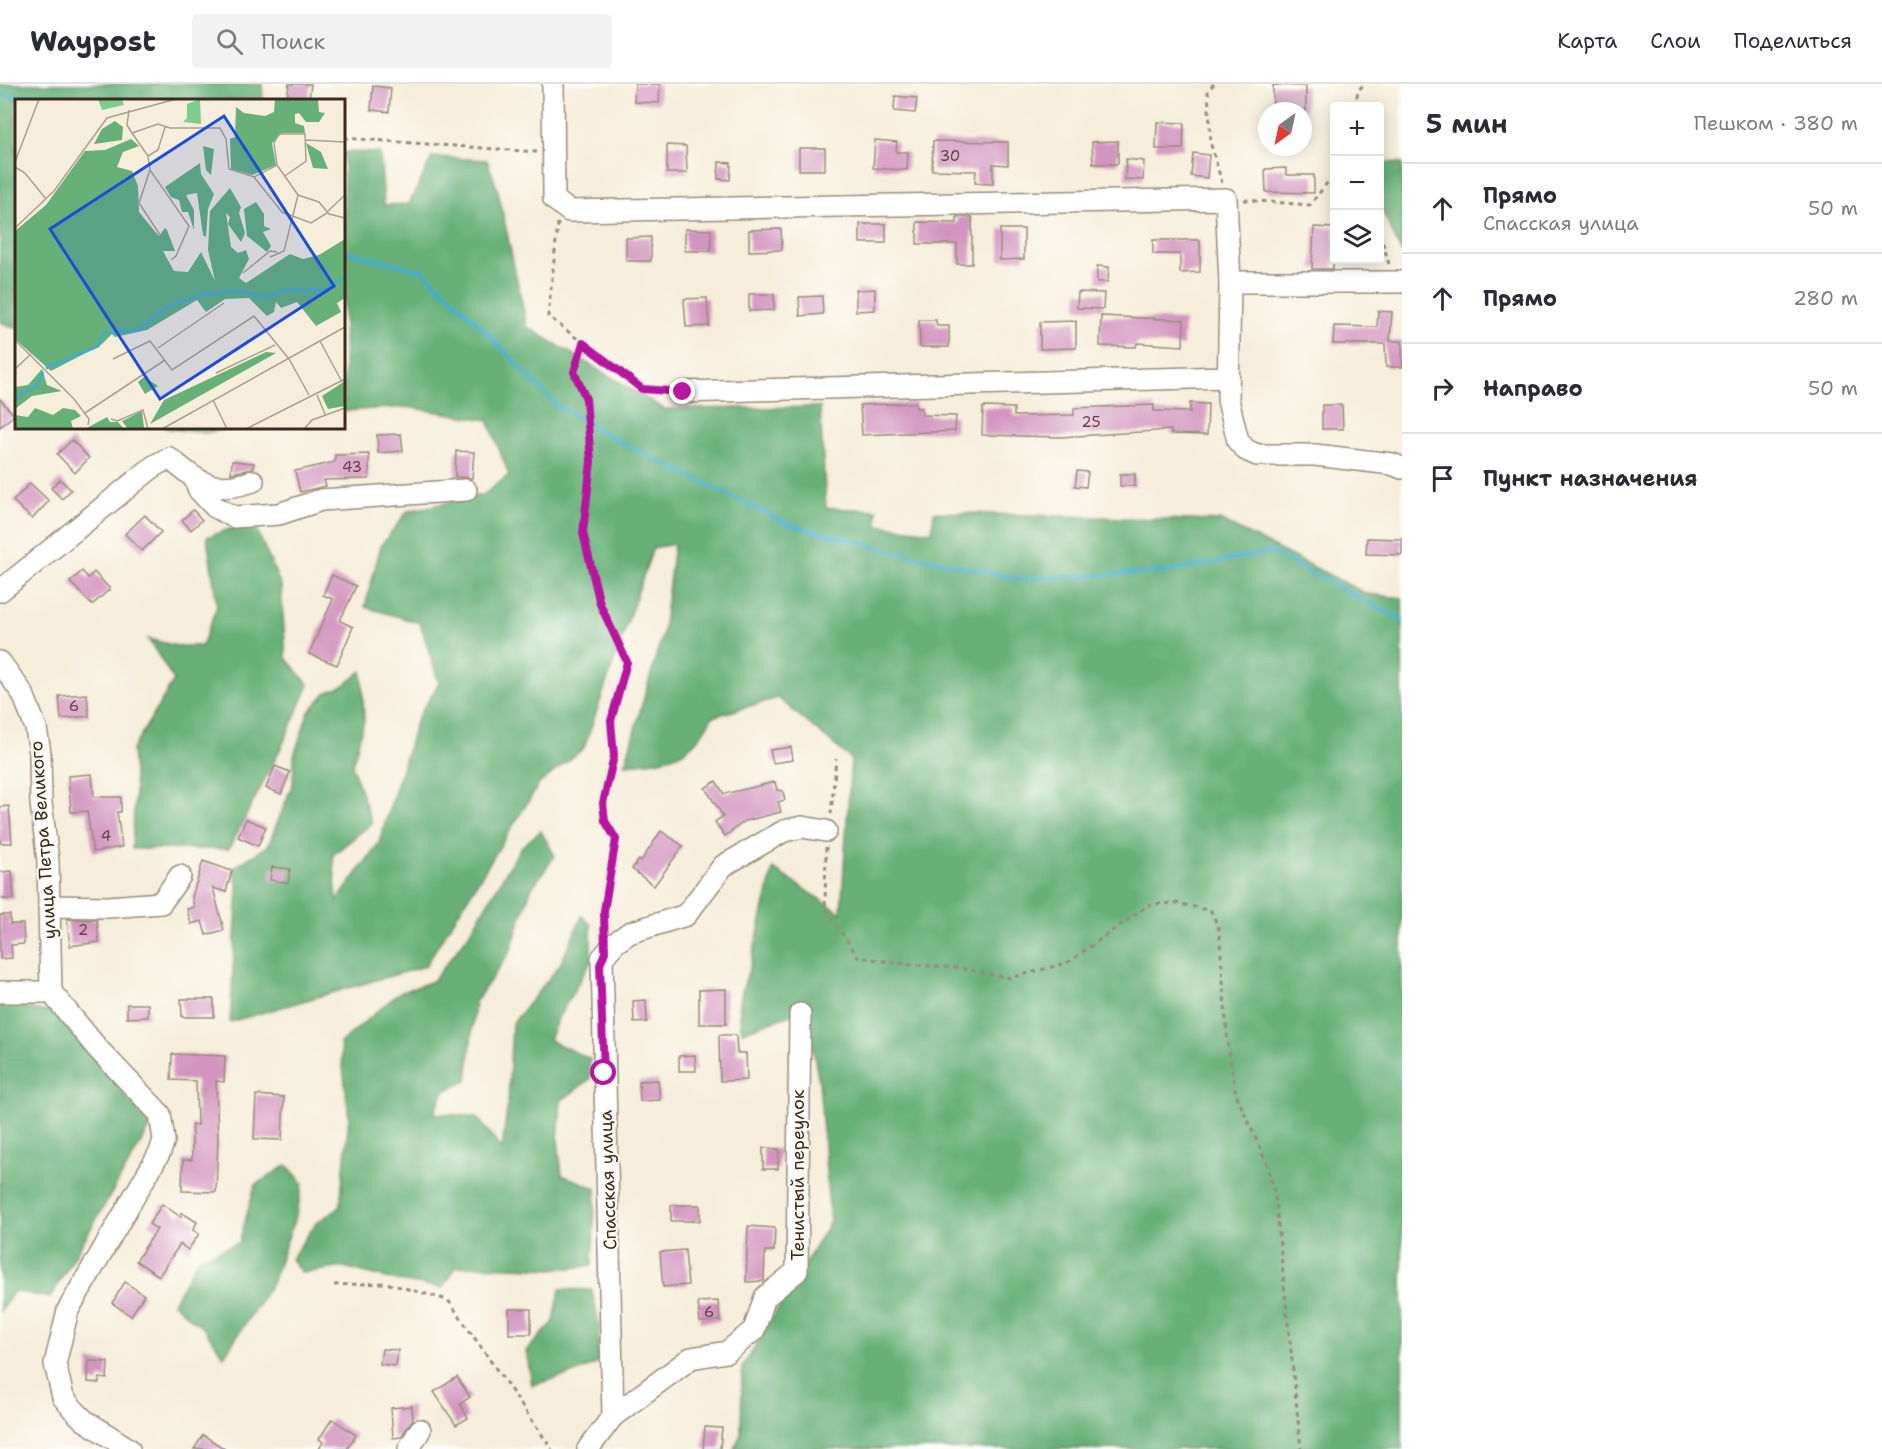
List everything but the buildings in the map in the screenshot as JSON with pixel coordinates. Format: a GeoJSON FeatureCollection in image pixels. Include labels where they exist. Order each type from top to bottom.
{"type":"FeatureCollection","features":[{"type":"Feature","properties":{"kind":"street"},"geometry":{"type":"LineString","coordinates":[[553,84],[557,203],[570,211],[1226,199],[1230,282],[1228,400],[1238,441],[1246,450],[1257,455],[1315,455],[1392,464],[1402,468]]}},
{"type":"Feature","properties":{"kind":"street"},"geometry":{"type":"LineString","coordinates":[[1230,282],[1398,282]]}},
{"type":"Feature","properties":{"kind":"street"},"geometry":{"type":"LineString","coordinates":[[683,392],[1228,377]]}},
{"type":"Feature","properties":{"kind":"street"},"geometry":{"type":"LineString","coordinates":[[0,591],[154,466],[169,458],[195,479],[211,488],[237,486],[253,481]]}},
{"type":"Feature","properties":{"kind":"street"},"geometry":{"type":"LineString","coordinates":[[195,479],[199,490],[216,507],[234,517],[279,514],[321,500],[466,490]]}},
{"type":"Feature","properties":{"kind":"street","name":"улица Петра Великого"},"geometry":{"type":"LineString","coordinates":[[0,662],[23,694],[36,728],[40,753],[49,906],[51,992]]}},
{"type":"Feature","properties":{"kind":"street"},"geometry":{"type":"LineString","coordinates":[[605,952],[629,933],[686,915],[723,866],[784,831],[802,827],[826,831]]}},
{"type":"Feature","properties":{"kind":"street"},"geometry":{"type":"LineString","coordinates":[[49,906],[108,907],[160,903],[180,876]]}},
{"type":"Feature","properties":{"kind":"street","name":"Спасская улица"},"geometry":{"type":"LineString","coordinates":[[605,952],[600,965],[609,1184],[613,1416]]}},
{"type":"Feature","properties":{"kind":"street"},"geometry":{"type":"LineString","coordinates":[[0,992],[51,992],[98,1049],[151,1102],[160,1114],[164,1128],[160,1152],[68,1310],[55,1364],[63,1396],[72,1408],[84,1420],[129,1449]]}},
{"type":"Feature","properties":{"kind":"street","name":"Тенистый переулок"},"geometry":{"type":"LineString","coordinates":[[613,1416],[691,1358],[727,1352],[754,1330],[765,1297],[797,1271],[800,1014]]}},
{"type":"Feature","properties":{"kind":"street"},"geometry":{"type":"LineString","coordinates":[[588,1449],[613,1416]]}},
{"type":"Feature","properties":{"kind":"street"},"geometry":{"type":"LineString","coordinates":[[409,1449],[420,1430]]}},
{"type":"Feature","properties":{"kind":"path"},"geometry":{"type":"LineString","coordinates":[[1214,84],[1208,90],[1211,146],[1226,199],[1310,205],[1330,180]]}},
{"type":"Feature","properties":{"kind":"path"},"geometry":{"type":"LineString","coordinates":[[1356,102],[1358,90],[1365,84]]}},
{"type":"Feature","properties":{"kind":"path"},"geometry":{"type":"LineString","coordinates":[[345,138],[554,153]]}},
{"type":"Feature","properties":{"kind":"path"},"geometry":{"type":"LineString","coordinates":[[557,203],[548,316],[642,389],[683,392]]}},
{"type":"Feature","properties":{"kind":"path"},"geometry":{"type":"LineString","coordinates":[[1384,245],[1398,282]]}},
{"type":"Feature","properties":{"kind":"path"},"geometry":{"type":"LineString","coordinates":[[583,343],[574,372],[586,399],[591,461],[583,533],[600,604],[627,662],[611,721],[614,756],[603,803],[605,821],[616,839],[604,911],[605,952]]}},
{"type":"Feature","properties":{"kind":"path"},"geometry":{"type":"LineString","coordinates":[[836,759],[834,805],[826,831],[825,908],[858,957],[905,964],[958,968],[1010,978],[1067,963],[1150,904],[1178,903],[1211,911],[1219,929],[1228,1046],[1236,1094],[1267,1164],[1275,1196],[1301,1449]]}},
{"type":"Feature","properties":{"kind":"path"},"geometry":{"type":"LineString","coordinates":[[334,1285],[386,1283],[448,1300],[552,1449]]}},
{"type":"Feature","properties":{"kind":"green space"},"geometry":{"type":"Polygon","coordinates":[[[0,84],[262,84],[263,99],[15,99],[15,328],[0,322],[0,84]]]}},
{"type":"Feature","properties":{"kind":"green space"},"geometry":{"type":"Polygon","coordinates":[[[345,152],[380,153],[384,205],[409,204],[432,157],[487,160],[498,191],[527,327],[664,409],[820,407],[826,508],[877,510],[877,525],[932,532],[934,512],[1222,521],[1367,594],[1402,598],[1402,1449],[734,1449],[741,1434],[742,1368],[830,1222],[819,1081],[805,1010],[742,1032],[740,999],[750,967],[773,869],[841,913],[851,759],[778,698],[712,717],[695,742],[677,755],[666,759],[625,764],[663,632],[674,544],[653,548],[584,748],[539,784],[425,966],[230,1022],[238,887],[233,868],[268,846],[293,783],[294,756],[308,713],[326,693],[343,686],[362,671],[364,721],[352,766],[372,823],[333,855],[337,901],[379,843],[417,719],[439,683],[420,623],[365,607],[381,545],[408,511],[483,495],[509,475],[488,420],[407,407],[345,411],[345,152]]]}},
{"type":"Feature","properties":{"kind":"green space"},"geometry":{"type":"Polygon","coordinates":[[[1384,162],[1402,163],[1402,254],[1384,215],[1384,162]]]}},
{"type":"Feature","properties":{"kind":"green space"},"geometry":{"type":"Polygon","coordinates":[[[172,429],[230,429],[204,433],[172,429]]]}},
{"type":"Feature","properties":{"kind":"green space"},"geometry":{"type":"Polygon","coordinates":[[[253,521],[281,586],[286,658],[309,685],[283,744],[229,849],[132,849],[135,791],[132,750],[174,680],[148,639],[177,646],[202,646],[217,606],[207,537],[253,521]]]}},
{"type":"Feature","properties":{"kind":"green space"},"geometry":{"type":"Polygon","coordinates":[[[541,831],[555,856],[531,889],[510,952],[475,1002],[467,1081],[444,1091],[434,1113],[477,1117],[502,1149],[508,1101],[512,1024],[560,965],[582,916],[591,925],[591,961],[558,1018],[549,1040],[590,1059],[590,1079],[561,1101],[558,1140],[562,1175],[596,1188],[592,1265],[559,1269],[456,1267],[443,1288],[398,1281],[344,1267],[302,1273],[291,1259],[316,1223],[340,1207],[349,1117],[340,1043],[399,993],[433,981],[468,936],[521,847],[541,831]]]}},
{"type":"Feature","properties":{"kind":"green space"},"geometry":{"type":"Polygon","coordinates":[[[0,1003],[55,1013],[151,1126],[50,1298],[14,1291],[0,1311],[0,1003]]]}},
{"type":"Feature","properties":{"kind":"green space"},"geometry":{"type":"Polygon","coordinates":[[[287,1165],[303,1183],[297,1212],[272,1283],[224,1356],[205,1330],[173,1303],[198,1258],[239,1243],[255,1185],[287,1165]]]}},
{"type":"Feature","properties":{"kind":"green space"},"geometry":{"type":"Polygon","coordinates":[[[560,1289],[592,1290],[599,1324],[598,1363],[575,1373],[532,1385],[526,1351],[554,1322],[560,1289]]]}},
{"type":"Feature","properties":{"kind":"waterway"},"geometry":{"type":"LineString","coordinates":[[0,95],[82,99]]}},
{"type":"Feature","properties":{"kind":"waterway"},"geometry":{"type":"LineString","coordinates":[[345,251],[423,271],[474,319],[557,406],[624,444],[788,524],[901,553],[1020,579],[1166,572],[1271,552],[1402,620]]}},
{"type":"Feature","properties":{"kind":"route"},"geometry":{"type":"LineString","coordinates":[[604,1073],[600,965],[605,952],[604,911],[616,839],[605,821],[603,803],[614,756],[611,721],[627,662],[600,604],[583,533],[591,461],[586,399],[574,372],[583,343],[642,389],[683,392]]}}]}
